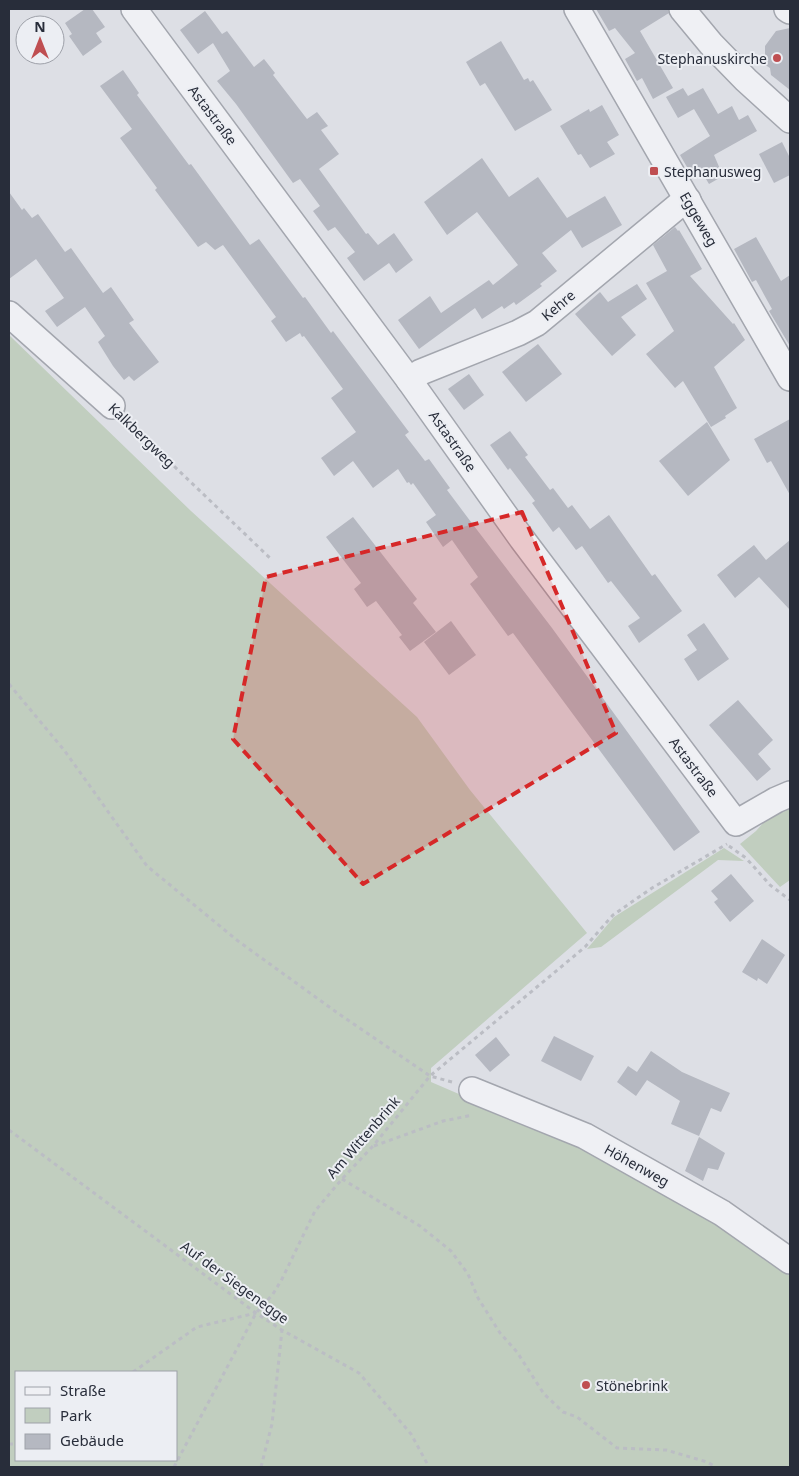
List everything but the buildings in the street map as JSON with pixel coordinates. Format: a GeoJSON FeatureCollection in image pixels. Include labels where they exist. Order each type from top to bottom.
{"type":"FeatureCollection","features":[{"type":"Feature","properties":{"kind":"street","name":"Astastraße"},"geometry":{"type":"LineString","coordinates":[[134,9],[409,380],[528,547],[736,823],[790,794]]}},
{"type":"Feature","properties":{"kind":"street","name":"Eggeweg"},"geometry":{"type":"LineString","coordinates":[[577,9],[790,378]]}},
{"type":"Feature","properties":{"kind":"street"},"geometry":{"type":"LineString","coordinates":[[682,9],[746,80],[790,120]]}},
{"type":"Feature","properties":{"kind":"street","name":"Kehre"},"geometry":{"type":"LineString","coordinates":[[409,380],[421,372],[518,334],[537,323],[688,200]]}},
{"type":"Feature","properties":{"kind":"street","name":"Kalkbergweg"},"geometry":{"type":"LineString","coordinates":[[9,314],[112,406]]}},
{"type":"Feature","properties":{"kind":"street","name":"Höhenweg"},"geometry":{"type":"LineString","coordinates":[[472,1090],[585,1136],[722,1213],[790,1261]]}},
{"type":"Feature","properties":{"kind":"path","name":"Kalkbergweg"},"geometry":{"type":"LineString","coordinates":[[112,406],[271,559]]}},
{"type":"Feature","properties":{"kind":"path"},"geometry":{"type":"LineString","coordinates":[[9,684],[64,750],[146,866],[238,941],[339,1014],[430,1076]]}},
{"type":"Feature","properties":{"kind":"path","name":"Am Wittenbrink"},"geometry":{"type":"LineString","coordinates":[[178,1459],[256,1313],[273,1294],[282,1280],[315,1211],[373,1146],[430,1076],[585,947],[613,916],[652,888],[727,844],[746,858],[770,885],[790,900]]}},
{"type":"Feature","properties":{"kind":"path"},"geometry":{"type":"LineString","coordinates":[[373,1146],[443,1121],[479,1114]]}},
{"type":"Feature","properties":{"kind":"path","name":"Auf der Siegenegge"},"geometry":{"type":"LineString","coordinates":[[9,1130],[256,1313],[282,1330],[359,1373],[411,1434],[429,1467]]}},
{"type":"Feature","properties":{"kind":"path"},"geometry":{"type":"LineString","coordinates":[[342,1179],[420,1226],[451,1251],[468,1274],[478,1298],[500,1333],[516,1352],[544,1394],[563,1412],[577,1417],[617,1448],[666,1450],[707,1462],[716,1467]]}},
{"type":"Feature","properties":{"kind":"path"},"geometry":{"type":"LineString","coordinates":[[134,1371],[197,1327],[256,1313]]}},
{"type":"Feature","properties":{"kind":"path"},"geometry":{"type":"LineString","coordinates":[[261,1467],[272,1424],[282,1330]]}},
{"type":"Feature","properties":{"kind":"highlighted area"},"geometry":{"type":"Polygon","coordinates":[[[522,512],[616,733],[363,884],[233,739],[266,577],[522,512]]]}},
{"type":"Feature","properties":{"kind":"green space"},"geometry":{"type":"Polygon","coordinates":[[[9,335],[191,511],[417,717],[470,790],[587,933],[431,1068],[431,1082],[577,1145],[719,1225],[790,1276],[790,1467],[9,1467],[9,335]]]}},
{"type":"Feature","properties":{"kind":"green space"},"geometry":{"type":"Polygon","coordinates":[[[790,801],[790,880],[780,887],[740,844],[756,831],[773,812],[790,801]]]}},
{"type":"Feature","properties":{"kind":"green space"},"geometry":{"type":"Polygon","coordinates":[[[724,848],[744,861],[718,860],[601,947],[587,949],[614,917],[724,848]]]}},
{"type":"Feature","properties":{"kind":"place","name":"Stephanuskirche"},"geometry":{"type":"Point","coordinates":[777,58]}},
{"type":"Feature","properties":{"kind":"place","name":"Stephanusweg"},"geometry":{"type":"Point","coordinates":[654,171]}},
{"type":"Feature","properties":{"kind":"place","name":"Stönebrink"},"geometry":{"type":"Point","coordinates":[586,1385]}}]}
